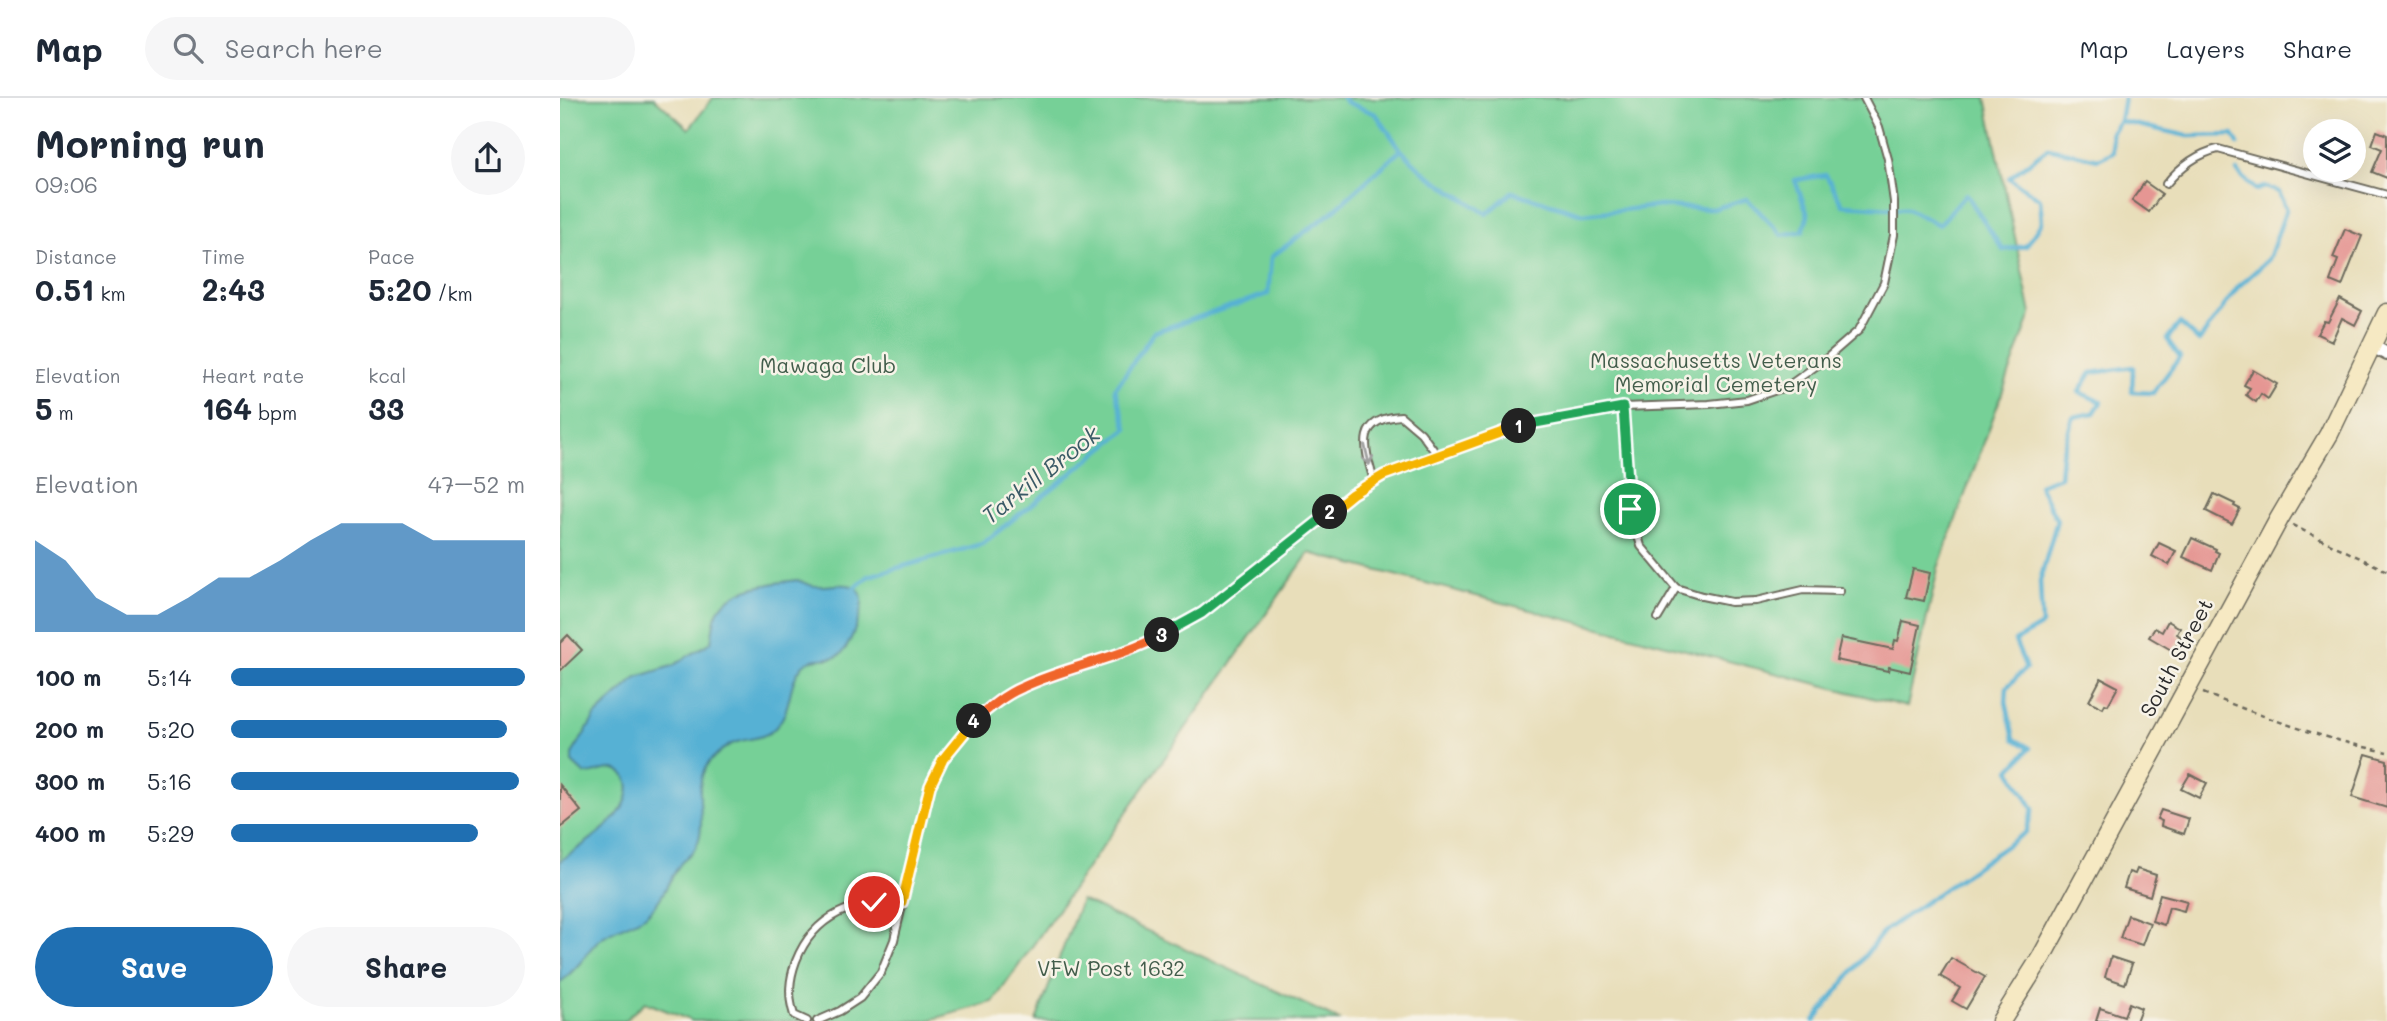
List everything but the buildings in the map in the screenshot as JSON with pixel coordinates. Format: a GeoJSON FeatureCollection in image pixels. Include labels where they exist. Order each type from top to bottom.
{"type":"FeatureCollection","features":[{"type":"Feature","properties":{"kind":"street","name":"South Street"},"geometry":{"type":"LineString","coordinates":[[2001,1021],[2042,956],[2278,519],[2380,350],[2387,313]]}},
{"type":"Feature","properties":{"kind":"lane"},"geometry":{"type":"LineString","coordinates":[[817,1021],[860,998],[881,971],[894,940],[930,786],[943,759],[972,723],[995,702],[1023,687],[1142,646],[1202,613],[1352,494],[1384,475],[1524,424],[1623,407],[1747,400],[1788,386],[1827,358],[1859,330],[1884,283],[1894,235],[1894,202],[1888,159],[1879,127],[1864,98]]}},
{"type":"Feature","properties":{"kind":"lane"},"geometry":{"type":"LineString","coordinates":[[2166,184],[2183,165],[2199,155],[2218,149],[2387,195]]}},
{"type":"Feature","properties":{"kind":"lane"},"geometry":{"type":"LineString","coordinates":[[1623,407],[1630,509],[1641,546],[1676,588],[1731,602],[1756,601],[1802,590],[1840,591]]}},
{"type":"Feature","properties":{"kind":"lane"},"geometry":{"type":"LineString","coordinates":[[1374,481],[1364,445],[1370,427],[1384,417],[1401,416],[1421,433],[1438,456]]}},
{"type":"Feature","properties":{"kind":"lane"},"geometry":{"type":"LineString","coordinates":[[1658,618],[1676,588]]}},
{"type":"Feature","properties":{"kind":"lane"},"geometry":{"type":"LineString","coordinates":[[807,1021],[794,1015],[788,992],[801,950],[814,930],[830,917],[850,908],[874,902],[902,902]]}},
{"type":"Feature","properties":{"kind":"path"},"geometry":{"type":"LineString","coordinates":[[2278,519],[2387,571]]}},
{"type":"Feature","properties":{"kind":"path"},"geometry":{"type":"LineString","coordinates":[[2187,687],[2286,725],[2347,744],[2387,752]]}},
{"type":"Feature","properties":{"kind":"green space"},"geometry":{"type":"Polygon","coordinates":[[[560,98],[654,98],[689,129],[713,98],[1986,98],[2031,314],[1938,568],[1907,707],[1309,553],[993,1002],[926,1021],[692,1021],[645,1002],[624,1021],[560,1021],[560,98]]]}},
{"type":"Feature","properties":{"kind":"green space","name":"VFW Post 1632"},"geometry":{"type":"Polygon","coordinates":[[[1081,900],[1341,1021],[1036,1021],[1081,900]]]}},
{"type":"Feature","properties":{"kind":"water"},"geometry":{"type":"Polygon","coordinates":[[[797,580],[814,586],[851,585],[860,592],[860,612],[847,647],[838,656],[811,660],[803,665],[797,673],[784,715],[772,731],[732,744],[711,760],[701,780],[701,825],[696,847],[677,869],[661,897],[646,915],[599,940],[560,983],[560,861],[605,828],[623,806],[628,794],[628,782],[622,773],[612,769],[585,774],[572,762],[572,754],[596,715],[637,677],[672,666],[711,642],[716,616],[726,601],[754,587],[797,580]]]}},
{"type":"Feature","properties":{"kind":"waterway"},"geometry":{"type":"LineString","coordinates":[[1343,98],[1346,102],[1376,114],[1401,150],[1426,174],[1487,214],[1512,192],[1583,214],[1660,206],[1713,209],[1747,199],[1782,235],[1803,231],[1808,215],[1795,180],[1826,175],[1843,205],[1908,209],[1939,225],[1966,194],[2003,250],[2026,246],[2042,222],[2040,199],[2009,178],[2048,148],[2098,159],[2113,152],[2111,132],[2120,121],[2124,98]]}},
{"type":"Feature","properties":{"kind":"waterway"},"geometry":{"type":"LineString","coordinates":[[2120,121],[2188,136],[2233,135],[2238,144]]}},
{"type":"Feature","properties":{"kind":"waterway","name":"Tarkill Brook"},"geometry":{"type":"LineString","coordinates":[[853,589],[869,576],[982,544],[1127,429],[1115,389],[1154,332],[1268,294],[1271,257],[1332,212],[1401,150]]}},
{"type":"Feature","properties":{"kind":"waterway"},"geometry":{"type":"LineString","coordinates":[[1814,1021],[1884,931],[2026,832],[2033,809],[2010,770],[2030,748],[2014,739],[2006,702],[2007,687],[2026,668],[2015,641],[2042,625],[2040,581],[2057,520],[2039,485],[2060,477],[2062,454],[2073,417],[2094,413],[2101,402],[2079,392],[2091,373],[2133,367],[2132,392],[2153,393],[2180,357],[2167,339],[2180,323],[2199,341],[2238,287],[2269,259],[2286,210],[2279,192],[2265,187],[2256,190],[2237,171]]}},
{"type":"Feature","properties":{"kind":"route"},"geometry":{"type":"LineString","coordinates":[[874,902],[902,902],[930,786],[943,759],[972,723],[995,702],[1023,687],[1142,646],[1202,613],[1352,494],[1384,475],[1524,424],[1623,407],[1630,509]]}},
{"type":"Feature","properties":{"kind":"park label","name":"Mawaga Club"},"geometry":{"type":"Point","coordinates":[828,366]}},
{"type":"Feature","properties":{"kind":"park label","name":"Massachusetts Veterans Memorial Cemetery"},"geometry":{"type":"Point","coordinates":[1716,373]}}]}
